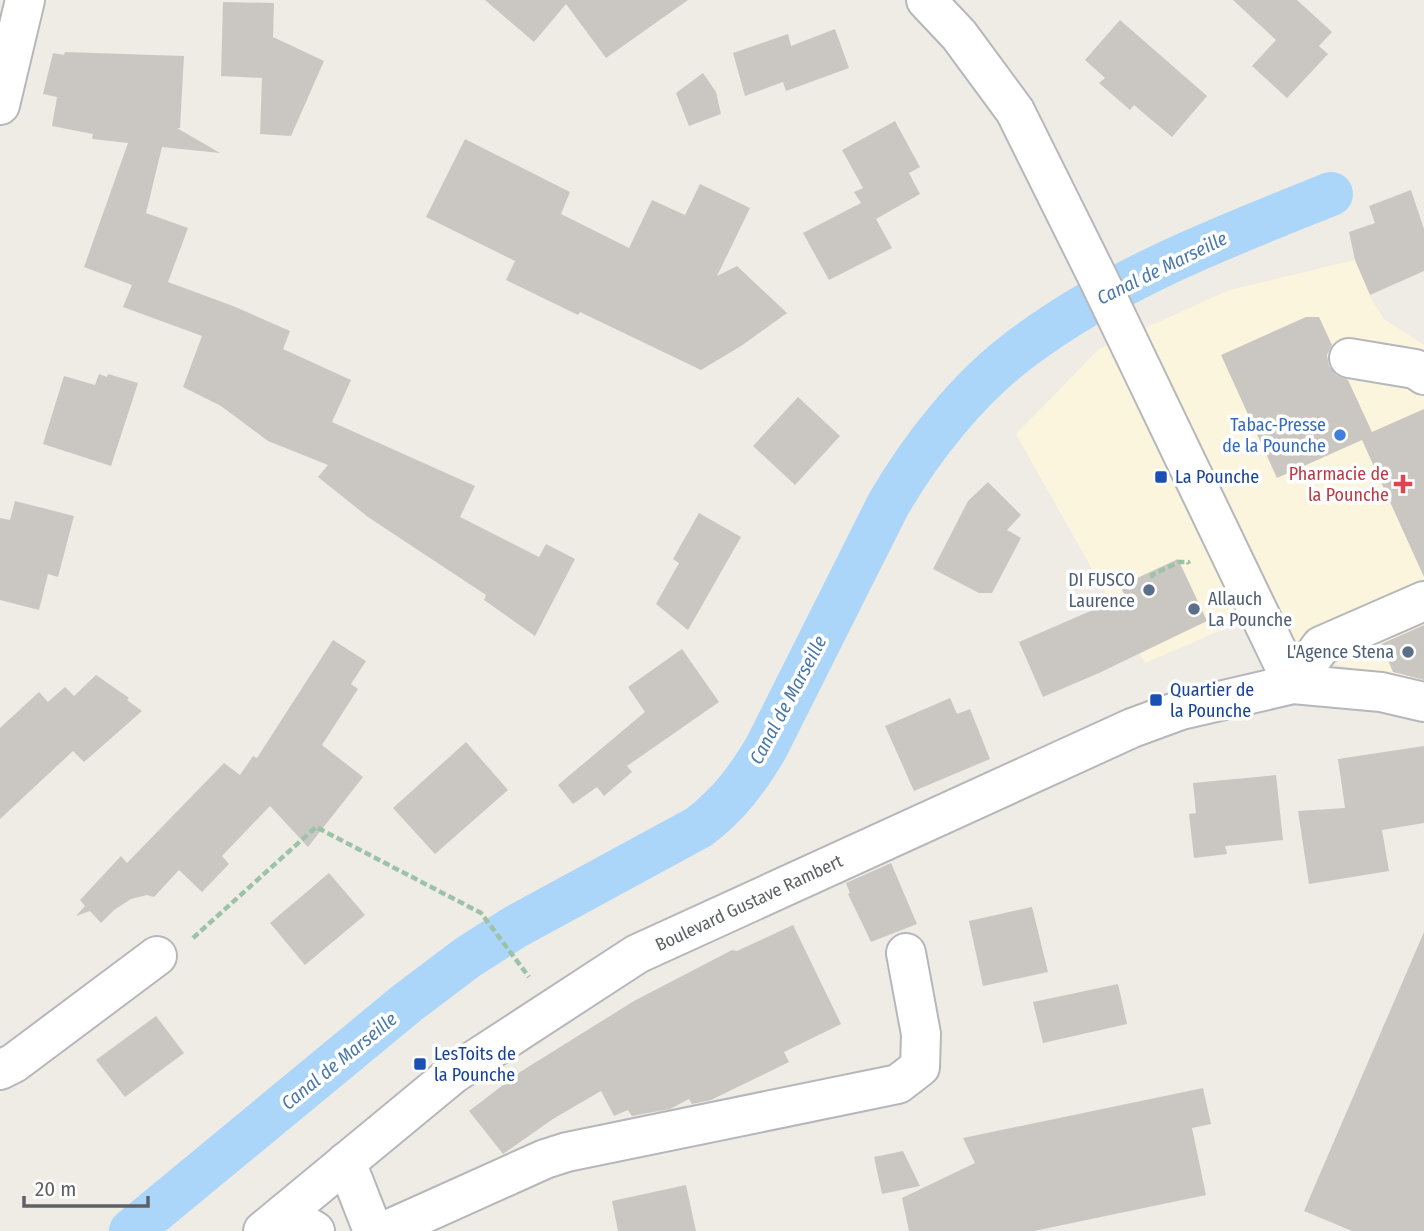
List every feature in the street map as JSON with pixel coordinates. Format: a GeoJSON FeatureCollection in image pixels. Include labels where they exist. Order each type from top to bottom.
{"type":"FeatureCollection","features":[{"type":"Feature","properties":{"kind":"street"},"geometry":{"type":"LineString","coordinates":[[0,106],[25,0]]}},
{"type":"Feature","properties":{"kind":"street"},"geometry":{"type":"LineString","coordinates":[[926,0],[959,35],[1015,111],[1293,684],[1321,646],[1424,601]]}},
{"type":"Feature","properties":{"kind":"street"},"geometry":{"type":"LineString","coordinates":[[1349,358],[1415,369],[1424,375]]}},
{"type":"Feature","properties":{"kind":"street","name":"Boulevard Gustave Rambert"},"geometry":{"type":"LineString","coordinates":[[288,1225],[346,1162],[453,1074],[636,954],[1132,728],[1181,710],[1293,684],[1381,692],[1424,702]]}},
{"type":"Feature","properties":{"kind":"street"},"geometry":{"type":"LineString","coordinates":[[385,1231],[545,1159],[568,1152],[898,1084],[920,1067],[921,1034],[906,953]]}},
{"type":"Feature","properties":{"kind":"street"},"geometry":{"type":"LineString","coordinates":[[0,1070],[14,1063],[157,956]]}},
{"type":"Feature","properties":{"kind":"street"},"geometry":{"type":"LineString","coordinates":[[346,1162],[373,1231]]}},
{"type":"Feature","properties":{"kind":"path"},"geometry":{"type":"LineString","coordinates":[[1153,578],[1152,575],[1179,562]]}},
{"type":"Feature","properties":{"kind":"path"},"geometry":{"type":"LineString","coordinates":[[157,956],[185,945],[316,827],[481,913],[514,957]]}},
{"type":"Feature","properties":{"kind":"shaded area"},"geometry":{"type":"Polygon","coordinates":[[[1355,260],[1372,300],[1384,319],[1424,345],[1424,680],[1395,678],[1287,653],[1266,611],[1145,663],[1016,434],[1099,349],[1229,290],[1355,260]]]}},
{"type":"Feature","properties":{"kind":"building"},"geometry":{"type":"Polygon","coordinates":[[[485,0],[688,0],[606,58],[566,4],[534,42],[485,0]]]}},
{"type":"Feature","properties":{"kind":"building"},"geometry":{"type":"Polygon","coordinates":[[[1233,0],[1297,0],[1332,32],[1319,46],[1328,54],[1287,98],[1252,66],[1276,40],[1233,0]]]}},
{"type":"Feature","properties":{"kind":"building"},"geometry":{"type":"Polygon","coordinates":[[[223,2],[274,3],[273,37],[324,61],[291,136],[260,134],[262,78],[221,76],[223,2]]]}},
{"type":"Feature","properties":{"kind":"building"},"geometry":{"type":"Polygon","coordinates":[[[1120,20],[1207,96],[1172,137],[1134,105],[1130,110],[1099,83],[1105,78],[1085,60],[1120,20]]]}},
{"type":"Feature","properties":{"kind":"building"},"geometry":{"type":"Polygon","coordinates":[[[835,29],[849,68],[786,91],[783,82],[745,96],[733,53],[788,34],[791,46],[835,29]]]}},
{"type":"Feature","properties":{"kind":"building"},"geometry":{"type":"Polygon","coordinates":[[[65,52],[184,56],[180,128],[177,128],[220,153],[162,147],[146,213],[188,228],[168,282],[290,331],[283,349],[351,380],[332,422],[475,486],[460,517],[539,557],[546,544],[575,559],[535,636],[484,600],[486,595],[368,517],[318,477],[328,465],[268,441],[221,406],[183,387],[202,336],[123,307],[132,285],[84,267],[128,143],[92,139],[93,134],[52,126],[57,97],[43,94],[53,53],[64,55],[65,52]]]}},
{"type":"Feature","properties":{"kind":"building"},"geometry":{"type":"Polygon","coordinates":[[[703,73],[716,92],[721,114],[689,126],[676,93],[703,73]]]}},
{"type":"Feature","properties":{"kind":"building"},"geometry":{"type":"Polygon","coordinates":[[[895,121],[920,167],[909,173],[920,194],[876,219],[892,248],[829,280],[803,233],[861,203],[854,192],[863,188],[842,150],[895,121]]]}},
{"type":"Feature","properties":{"kind":"building"},"geometry":{"type":"Polygon","coordinates":[[[465,139],[570,192],[561,214],[629,248],[652,200],[685,215],[700,184],[750,208],[717,276],[737,266],[787,313],[701,370],[506,280],[515,261],[426,217],[465,139]]]}},
{"type":"Feature","properties":{"kind":"building"},"geometry":{"type":"Polygon","coordinates":[[[1411,190],[1424,229],[1424,271],[1370,295],[1355,260],[1349,232],[1375,223],[1369,206],[1411,190]]]}},
{"type":"Feature","properties":{"kind":"building"},"geometry":{"type":"Polygon","coordinates":[[[1306,317],[1319,317],[1332,345],[1327,355],[1329,366],[1336,375],[1348,380],[1372,432],[1424,409],[1424,577],[1362,440],[1277,478],[1221,355],[1306,317]]]}},
{"type":"Feature","properties":{"kind":"building"},"geometry":{"type":"Polygon","coordinates":[[[99,374],[138,383],[111,466],[43,444],[64,376],[95,385],[99,374]]]}},
{"type":"Feature","properties":{"kind":"building"},"geometry":{"type":"Polygon","coordinates":[[[798,397],[840,436],[795,485],[753,446],[798,397]]]}},
{"type":"Feature","properties":{"kind":"building"},"geometry":{"type":"Polygon","coordinates":[[[988,482],[1021,515],[1007,530],[1021,538],[992,593],[979,593],[933,569],[968,501],[988,482]]]}},
{"type":"Feature","properties":{"kind":"building"},"geometry":{"type":"Polygon","coordinates":[[[15,501],[74,516],[58,577],[48,574],[39,610],[0,600],[0,518],[10,520],[15,501]]]}},
{"type":"Feature","properties":{"kind":"building"},"geometry":{"type":"Polygon","coordinates":[[[699,513],[741,537],[688,630],[656,604],[679,563],[673,559],[699,513]]]}},
{"type":"Feature","properties":{"kind":"building"},"geometry":{"type":"Polygon","coordinates":[[[1178,559],[1207,621],[1043,697],[1019,642],[1125,596],[1120,586],[1178,559]]]}},
{"type":"Feature","properties":{"kind":"building"},"geometry":{"type":"Polygon","coordinates":[[[1424,625],[1424,680],[1393,672],[1381,644],[1424,625]]]}},
{"type":"Feature","properties":{"kind":"building"},"geometry":{"type":"Polygon","coordinates":[[[333,640],[366,661],[351,684],[358,689],[322,745],[363,777],[308,847],[270,806],[222,856],[229,864],[202,892],[179,870],[154,897],[147,895],[131,899],[101,923],[90,911],[76,916],[85,906],[80,900],[121,856],[127,863],[224,763],[240,775],[253,756],[257,758],[333,640]]]}},
{"type":"Feature","properties":{"kind":"building"},"geometry":{"type":"Polygon","coordinates":[[[682,649],[719,702],[627,766],[632,772],[604,796],[597,787],[573,804],[558,785],[645,712],[628,687],[682,649]]]}},
{"type":"Feature","properties":{"kind":"building"},"geometry":{"type":"Polygon","coordinates":[[[96,675],[129,698],[127,700],[142,711],[84,762],[73,751],[0,819],[0,728],[39,692],[48,702],[65,687],[74,696],[96,675]]]}},
{"type":"Feature","properties":{"kind":"building"},"geometry":{"type":"Polygon","coordinates":[[[950,698],[957,714],[970,709],[990,759],[914,791],[885,726],[950,698]]]}},
{"type":"Feature","properties":{"kind":"building"},"geometry":{"type":"Polygon","coordinates":[[[466,742],[508,790],[435,854],[393,808],[466,742]]]}},
{"type":"Feature","properties":{"kind":"building"},"geometry":{"type":"Polygon","coordinates":[[[1424,746],[1424,823],[1382,830],[1389,871],[1309,884],[1298,811],[1345,808],[1338,759],[1424,746]]]}},
{"type":"Feature","properties":{"kind":"building"},"geometry":{"type":"Polygon","coordinates":[[[1276,775],[1283,840],[1225,846],[1227,854],[1194,858],[1189,814],[1196,813],[1193,783],[1276,775]]]}},
{"type":"Feature","properties":{"kind":"building"},"geometry":{"type":"Polygon","coordinates":[[[891,863],[917,924],[871,942],[848,894],[850,893],[846,883],[891,863]]]}},
{"type":"Feature","properties":{"kind":"building"},"geometry":{"type":"Polygon","coordinates":[[[329,873],[365,915],[305,965],[270,923],[329,873]]]}},
{"type":"Feature","properties":{"kind":"building"},"geometry":{"type":"Polygon","coordinates":[[[1032,907],[1048,972],[983,986],[969,921],[1032,907]]]}},
{"type":"Feature","properties":{"kind":"building"},"geometry":{"type":"Polygon","coordinates":[[[793,925],[841,1024],[784,1052],[789,1062],[711,1100],[692,1104],[689,1099],[670,1109],[632,1116],[628,1110],[614,1116],[601,1091],[553,1119],[503,1154],[469,1111],[520,1072],[634,1001],[732,950],[737,951],[793,925]]]}},
{"type":"Feature","properties":{"kind":"building"},"geometry":{"type":"Polygon","coordinates":[[[1424,932],[1424,1231],[1352,1231],[1304,1211],[1424,932]]]}},
{"type":"Feature","properties":{"kind":"building"},"geometry":{"type":"Polygon","coordinates":[[[1118,984],[1127,1024],[1043,1043],[1033,1002],[1118,984]]]}},
{"type":"Feature","properties":{"kind":"building"},"geometry":{"type":"Polygon","coordinates":[[[156,1016],[184,1053],[125,1097],[96,1060],[156,1016]]]}},
{"type":"Feature","properties":{"kind":"building"},"geometry":{"type":"Polygon","coordinates":[[[1203,1088],[1211,1124],[1192,1128],[1206,1195],[1034,1231],[909,1231],[902,1198],[975,1163],[963,1138],[1203,1088]]]}},
{"type":"Feature","properties":{"kind":"building"},"geometry":{"type":"Polygon","coordinates":[[[903,1151],[920,1186],[882,1194],[874,1157],[903,1151]]]}},
{"type":"Feature","properties":{"kind":"building"},"geometry":{"type":"Polygon","coordinates":[[[686,1185],[696,1231],[618,1231],[612,1201],[686,1185]]]}},
{"type":"Feature","properties":{"kind":"waterway","name":"Canal de Marseille"},"geometry":{"type":"LineString","coordinates":[[131,1231],[407,1003],[468,957],[515,927],[699,827],[719,809],[744,781],[766,748],[901,484],[947,420],[1002,364],[1058,323],[1132,280],[1211,243],[1331,194]]}},
{"type":"Feature","properties":{"kind":"place","name":"Tabac-Presse de la Pounche"},"geometry":{"type":"Point","coordinates":[1340,435]}},
{"type":"Feature","properties":{"kind":"place","name":"La Pounche"},"geometry":{"type":"Point","coordinates":[1161,477]}},
{"type":"Feature","properties":{"kind":"place","name":"Pharmacie de la Pounche"},"geometry":{"type":"Point","coordinates":[1403,484]}},
{"type":"Feature","properties":{"kind":"place","name":"DI FUSCO Laurence"},"geometry":{"type":"Point","coordinates":[1149,590]}},
{"type":"Feature","properties":{"kind":"place","name":"Allauch La Pounche"},"geometry":{"type":"Point","coordinates":[1194,609]}},
{"type":"Feature","properties":{"kind":"place","name":"L'Agence Stena"},"geometry":{"type":"Point","coordinates":[1408,652]}},
{"type":"Feature","properties":{"kind":"place","name":"Quartier de la Pounche"},"geometry":{"type":"Point","coordinates":[1156,700]}},
{"type":"Feature","properties":{"kind":"place","name":"LesToits de la Pounche"},"geometry":{"type":"Point","coordinates":[420,1064]}}]}
